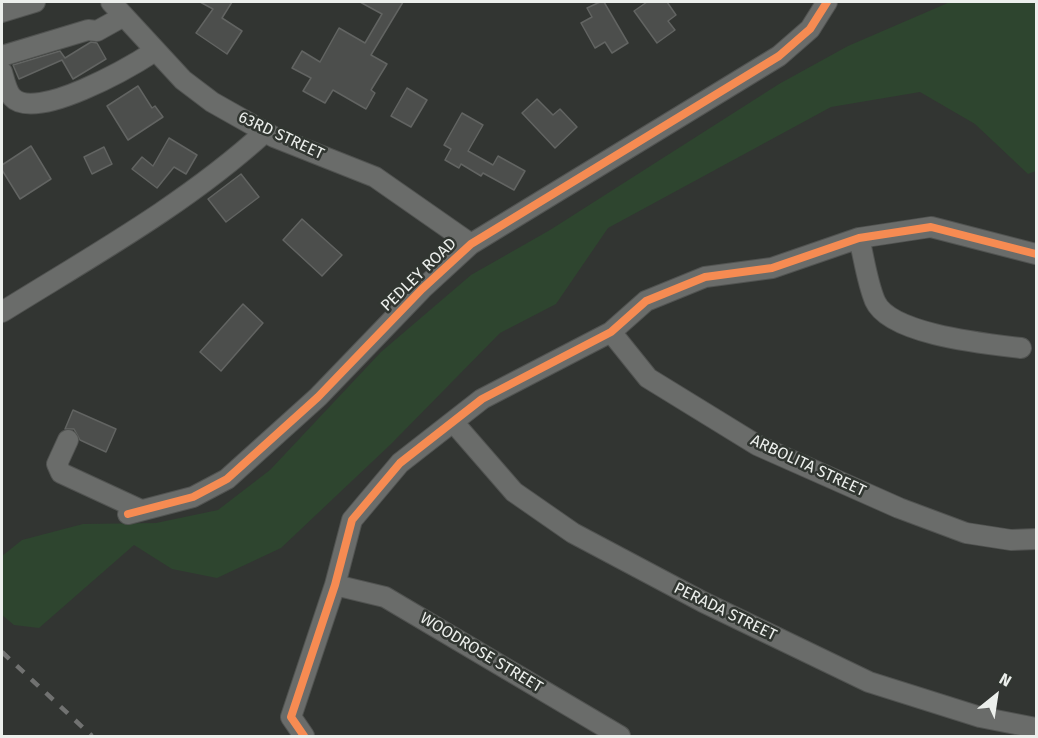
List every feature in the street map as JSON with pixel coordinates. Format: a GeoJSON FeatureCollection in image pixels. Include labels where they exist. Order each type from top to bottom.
{"type":"FeatureCollection","features":[{"type":"Feature","properties":{"kind":"street"},"geometry":{"type":"LineString","coordinates":[[2,12],[35,2]]}},
{"type":"Feature","properties":{"kind":"street","name":"PEDLEY ROAD"},"geometry":{"type":"LineString","coordinates":[[68,440],[57,464],[61,473],[135,512],[193,497],[227,479],[318,397],[422,289],[471,244],[779,56],[810,29],[827,2]]}},
{"type":"Feature","properties":{"kind":"street"},"geometry":{"type":"LineString","coordinates":[[2,56],[88,30],[97,31],[117,9]]}},
{"type":"Feature","properties":{"kind":"street","name":"63RD STREET"},"geometry":{"type":"LineString","coordinates":[[117,9],[183,80],[212,102],[265,132],[375,177],[471,244]]}},
{"type":"Feature","properties":{"kind":"street"},"geometry":{"type":"LineString","coordinates":[[2,72],[12,97],[23,104],[57,101],[139,62],[155,51]]}},
{"type":"Feature","properties":{"kind":"street"},"geometry":{"type":"LineString","coordinates":[[2,312],[157,217],[239,156],[265,132]]}},
{"type":"Feature","properties":{"kind":"street"},"geometry":{"type":"LineString","coordinates":[[304,736],[291,717],[335,585],[352,520],[400,463],[482,399],[611,332],[646,301],[705,277],[772,268],[859,238],[931,227],[1036,254]]}},
{"type":"Feature","properties":{"kind":"street"},"geometry":{"type":"LineString","coordinates":[[859,238],[876,303],[894,319],[951,340],[1021,348]]}},
{"type":"Feature","properties":{"kind":"street","name":"ARBOLITA STREET"},"geometry":{"type":"LineString","coordinates":[[611,332],[648,378],[757,445],[900,508],[966,533],[1011,540],[1036,539]]}},
{"type":"Feature","properties":{"kind":"street","name":"PERADA STREET"},"geometry":{"type":"LineString","coordinates":[[454,423],[514,492],[573,533],[703,603],[869,682],[980,717],[1036,728]]}},
{"type":"Feature","properties":{"kind":"street","name":"WOODROSE STREET"},"geometry":{"type":"LineString","coordinates":[[335,585],[385,597],[620,736]]}},
{"type":"Feature","properties":{"kind":"green space"},"geometry":{"type":"Polygon","coordinates":[[[950,2],[1036,2],[1036,171],[1028,174],[975,124],[920,92],[831,107],[608,228],[556,304],[500,333],[391,444],[281,548],[217,578],[172,569],[134,545],[39,628],[14,625],[2,615],[2,556],[22,540],[83,524],[156,523],[218,510],[270,470],[381,352],[471,275],[550,230],[779,84],[848,46],[950,2]]]}},
{"type":"Feature","properties":{"kind":"building"},"geometry":{"type":"Polygon","coordinates":[[[200,2],[232,2],[222,18],[242,31],[227,54],[196,33],[213,9],[200,2]]]}},
{"type":"Feature","properties":{"kind":"building"},"geometry":{"type":"Polygon","coordinates":[[[360,2],[403,2],[371,55],[387,64],[371,90],[375,93],[366,109],[333,90],[325,103],[303,91],[311,78],[292,68],[302,51],[320,62],[339,28],[365,43],[382,14],[360,2]]]}},
{"type":"Feature","properties":{"kind":"building"},"geometry":{"type":"Polygon","coordinates":[[[604,2],[628,43],[612,53],[605,42],[595,48],[581,23],[592,17],[587,8],[604,2]]]}},
{"type":"Feature","properties":{"kind":"building"},"geometry":{"type":"Polygon","coordinates":[[[647,2],[667,2],[676,15],[668,21],[675,30],[657,43],[634,11],[647,2]]]}},
{"type":"Feature","properties":{"kind":"building"},"geometry":{"type":"Polygon","coordinates":[[[91,42],[97,43],[106,59],[73,79],[62,60],[19,79],[13,65],[60,51],[65,58],[91,42]]]}},
{"type":"Feature","properties":{"kind":"building"},"geometry":{"type":"Polygon","coordinates":[[[138,86],[152,108],[155,106],[163,117],[128,140],[107,106],[138,86]]]}},
{"type":"Feature","properties":{"kind":"building"},"geometry":{"type":"Polygon","coordinates":[[[407,88],[427,100],[411,127],[391,116],[407,88]]]}},
{"type":"Feature","properties":{"kind":"building"},"geometry":{"type":"Polygon","coordinates":[[[537,99],[553,115],[560,109],[577,127],[555,148],[522,113],[537,99]]]}},
{"type":"Feature","properties":{"kind":"building"},"geometry":{"type":"Polygon","coordinates":[[[462,113],[483,125],[468,151],[493,165],[498,156],[525,171],[514,190],[483,173],[481,176],[461,164],[459,168],[445,160],[451,149],[444,145],[462,113]]]}},
{"type":"Feature","properties":{"kind":"building"},"geometry":{"type":"Polygon","coordinates":[[[169,138],[197,155],[186,174],[174,167],[157,188],[132,169],[142,157],[153,166],[169,138]]]}},
{"type":"Feature","properties":{"kind":"building"},"geometry":{"type":"Polygon","coordinates":[[[31,146],[51,179],[20,199],[2,170],[2,165],[31,146]]]}},
{"type":"Feature","properties":{"kind":"building"},"geometry":{"type":"Polygon","coordinates":[[[104,147],[112,164],[92,174],[84,157],[104,147]]]}},
{"type":"Feature","properties":{"kind":"building"},"geometry":{"type":"Polygon","coordinates":[[[241,174],[259,197],[226,222],[208,199],[241,174]]]}},
{"type":"Feature","properties":{"kind":"building"},"geometry":{"type":"Polygon","coordinates":[[[302,219],[342,255],[322,276],[283,240],[302,219]]]}},
{"type":"Feature","properties":{"kind":"building"},"geometry":{"type":"Polygon","coordinates":[[[243,304],[263,323],[221,371],[200,352],[243,304]]]}},
{"type":"Feature","properties":{"kind":"building"},"geometry":{"type":"Polygon","coordinates":[[[73,410],[116,429],[106,452],[80,440],[74,429],[65,429],[73,410]]]}},
{"type":"Feature","properties":{"kind":"railway"},"geometry":{"type":"LineString","coordinates":[[2,652],[92,736]]}},
{"type":"Feature","properties":{"kind":"cycle path"},"geometry":{"type":"LineString","coordinates":[[128,514],[193,497],[227,479],[318,397],[422,289],[471,244],[779,56],[810,29],[827,2]]}},
{"type":"Feature","properties":{"kind":"cycle path"},"geometry":{"type":"LineString","coordinates":[[304,736],[291,717],[335,585],[352,520],[400,463],[482,399],[611,332],[646,301],[705,277],[772,268],[859,238],[931,227],[1036,254]]}}]}
